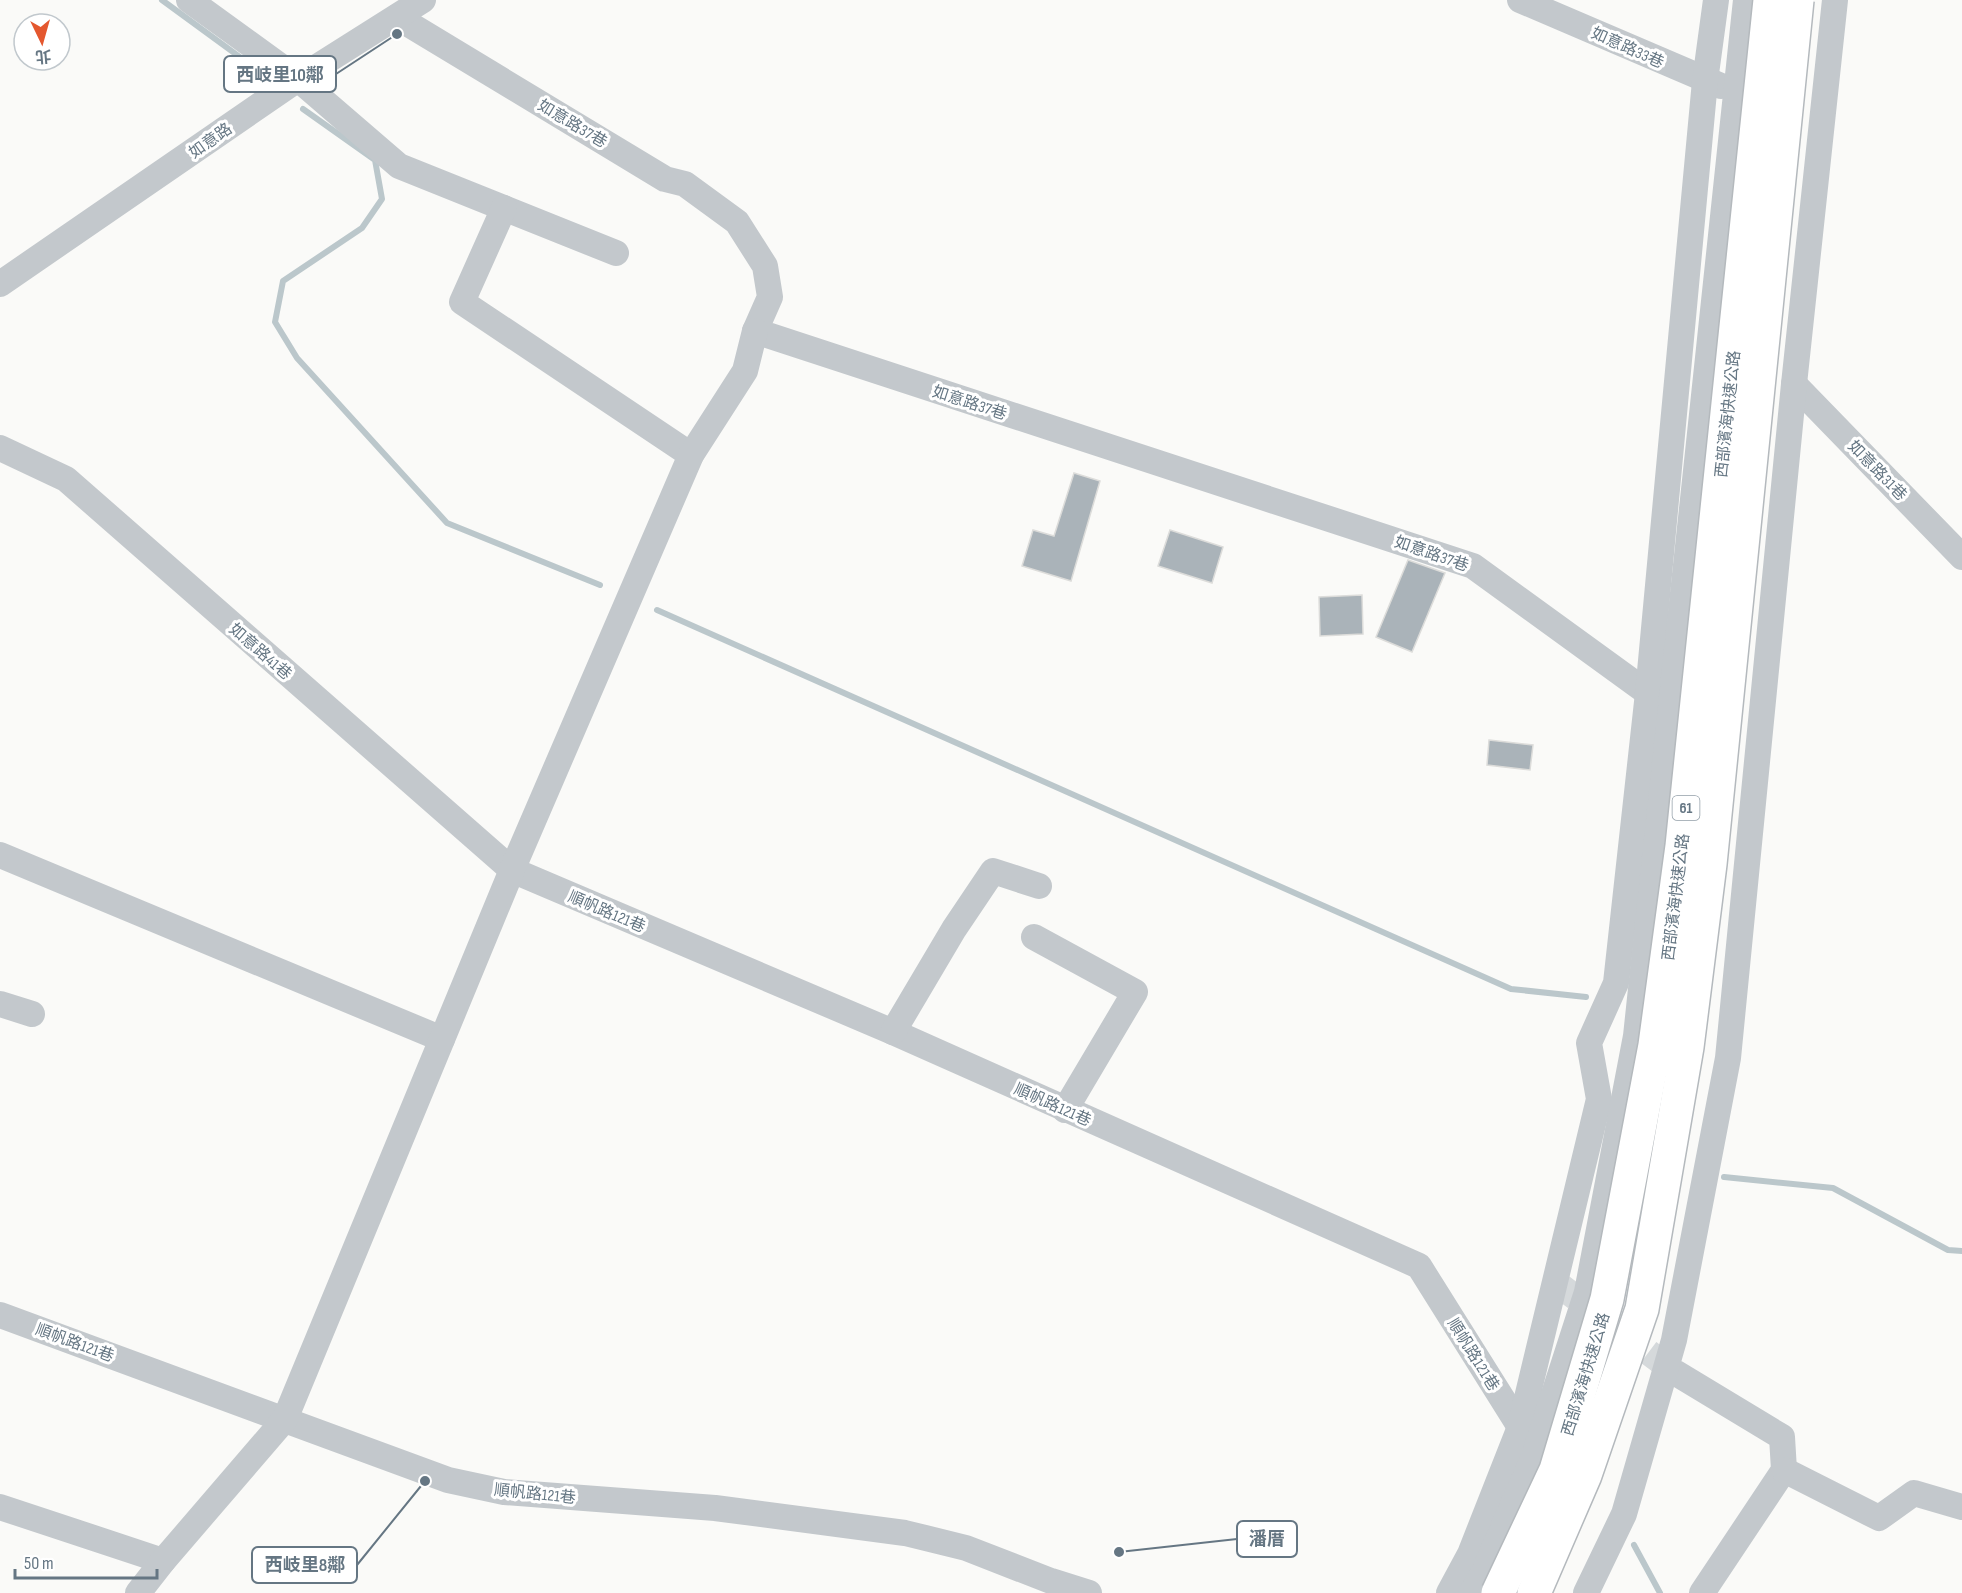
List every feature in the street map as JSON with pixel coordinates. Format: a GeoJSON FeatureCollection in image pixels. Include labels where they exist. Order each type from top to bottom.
{"type":"FeatureCollection","features":[{"type":"Feature","properties":{"kind":"highway","name":"西部濱海快速公路"},"geometry":{"type":"LineString","coordinates":[[1498,1593],[1556,1470],[1607,1299],[1655,1045],[1682,846],[1770,0]]}},
{"type":"Feature","properties":{"kind":"highway","name":"西部濱海快速公路"},"geometry":{"type":"LineString","coordinates":[[1534,1593],[1585,1475],[1642,1309],[1687,1047],[1710,864],[1797,0]]}},
{"type":"Feature","properties":{"kind":"street"},"geometry":{"type":"LineString","coordinates":[[189,0],[298,79],[399,165],[616,253]]}},
{"type":"Feature","properties":{"kind":"street","name":"如意路"},"geometry":{"type":"LineString","coordinates":[[0,284],[298,79],[423,0]]}},
{"type":"Feature","properties":{"kind":"street","name":"如意路33巷"},"geometry":{"type":"LineString","coordinates":[[1520,0],[1705,81],[1736,92]]}},
{"type":"Feature","properties":{"kind":"street"},"geometry":{"type":"LineString","coordinates":[[1449,1593],[1470,1554],[1520,1426],[1599,1100],[1589,1043],[1616,983],[1648,693],[1705,81],[1716,0]]}},
{"type":"Feature","properties":{"kind":"street"},"geometry":{"type":"LineString","coordinates":[[1472,1593],[1483,1574],[1533,1459],[1587,1292],[1636,1036],[1746,0]]}},
{"type":"Feature","properties":{"kind":"street"},"geometry":{"type":"LineString","coordinates":[[1586,1593],[1624,1514],[1674,1340],[1728,1058],[1794,384],[1835,0]]}},
{"type":"Feature","properties":{"kind":"street","name":"如意路37巷"},"geometry":{"type":"LineString","coordinates":[[397,17],[665,179],[685,184],[737,222],[765,266],[770,297],[755,331],[1473,566],[1648,693]]}},
{"type":"Feature","properties":{"kind":"street"},"geometry":{"type":"LineString","coordinates":[[504,208],[462,302],[691,455]]}},
{"type":"Feature","properties":{"kind":"street"},"geometry":{"type":"LineString","coordinates":[[138,1593],[285,1419],[512,870],[691,455],[745,371],[755,331]]}},
{"type":"Feature","properties":{"kind":"street","name":"如意路31巷"},"geometry":{"type":"LineString","coordinates":[[1794,384],[1962,557]]}},
{"type":"Feature","properties":{"kind":"street","name":"如意路41巷"},"geometry":{"type":"LineString","coordinates":[[0,448],[66,479],[512,870]]}},
{"type":"Feature","properties":{"kind":"street"},"geometry":{"type":"LineString","coordinates":[[0,855],[442,1039]]}},
{"type":"Feature","properties":{"kind":"street","name":"順帆路121巷"},"geometry":{"type":"LineString","coordinates":[[512,870],[893,1032],[1419,1266],[1520,1426]]}},
{"type":"Feature","properties":{"kind":"street"},"geometry":{"type":"LineString","coordinates":[[893,1032],[954,929],[993,871],[1038,886]]}},
{"type":"Feature","properties":{"kind":"street"},"geometry":{"type":"LineString","coordinates":[[1034,937],[1135,992],[1065,1110]]}},
{"type":"Feature","properties":{"kind":"street"},"geometry":{"type":"LineString","coordinates":[[0,1004],[32,1014]]}},
{"type":"Feature","properties":{"kind":"street","name":"順帆路121巷"},"geometry":{"type":"LineString","coordinates":[[0,1315],[448,1480],[504,1492],[715,1508],[905,1533],[966,1548],[1049,1587],[1089,1593]]}},
{"type":"Feature","properties":{"kind":"street"},"geometry":{"type":"LineString","coordinates":[[1676,1373],[1782,1437],[1784,1470],[1702,1593]]}},
{"type":"Feature","properties":{"kind":"street"},"geometry":{"type":"LineString","coordinates":[[1784,1470],[1879,1518],[1914,1493],[1962,1507]]}},
{"type":"Feature","properties":{"kind":"street"},"geometry":{"type":"LineString","coordinates":[[0,1507],[163,1561]]}},
{"type":"Feature","properties":{"kind":"building"},"geometry":{"type":"Polygon","coordinates":[[[1074,473],[1100,481],[1071,581],[1022,566],[1033,530],[1054,536],[1074,473]]]}},
{"type":"Feature","properties":{"kind":"building"},"geometry":{"type":"Polygon","coordinates":[[[1170,530],[1223,547],[1212,583],[1158,566],[1170,530]]]}},
{"type":"Feature","properties":{"kind":"building"},"geometry":{"type":"Polygon","coordinates":[[[1408,560],[1445,573],[1412,652],[1376,637],[1408,560]]]}},
{"type":"Feature","properties":{"kind":"building"},"geometry":{"type":"Polygon","coordinates":[[[1362,595],[1363,634],[1320,636],[1319,597],[1362,595]]]}},
{"type":"Feature","properties":{"kind":"building"},"geometry":{"type":"Polygon","coordinates":[[[1489,740],[1533,745],[1530,770],[1487,765],[1489,740]]]}},
{"type":"Feature","properties":{"kind":"waterway"},"geometry":{"type":"LineString","coordinates":[[162,0],[263,74]]}},
{"type":"Feature","properties":{"kind":"waterway"},"geometry":{"type":"LineString","coordinates":[[303,109],[375,160],[382,199],[362,228],[283,281],[275,322],[297,358],[447,523],[600,585]]}},
{"type":"Feature","properties":{"kind":"waterway"},"geometry":{"type":"LineString","coordinates":[[657,610],[1511,989],[1586,997]]}},
{"type":"Feature","properties":{"kind":"waterway"},"geometry":{"type":"LineString","coordinates":[[1724,1177],[1833,1188],[1948,1250],[1962,1251]]}},
{"type":"Feature","properties":{"kind":"waterway"},"geometry":{"type":"LineString","coordinates":[[1634,1545],[1660,1593]]}},
{"type":"Feature","properties":{"kind":"tunnel"},"geometry":{"type":"LineString","coordinates":[[1555,1282],[1676,1373]]}},
{"type":"Feature","properties":{"kind":"place","name":"西岐里10鄰"},"geometry":{"type":"Point","coordinates":[397,34]}},
{"type":"Feature","properties":{"kind":"place","name":"西岐里8鄰"},"geometry":{"type":"Point","coordinates":[425,1481]}},
{"type":"Feature","properties":{"kind":"place","name":"潘厝"},"geometry":{"type":"Point","coordinates":[1119,1552]}}]}
